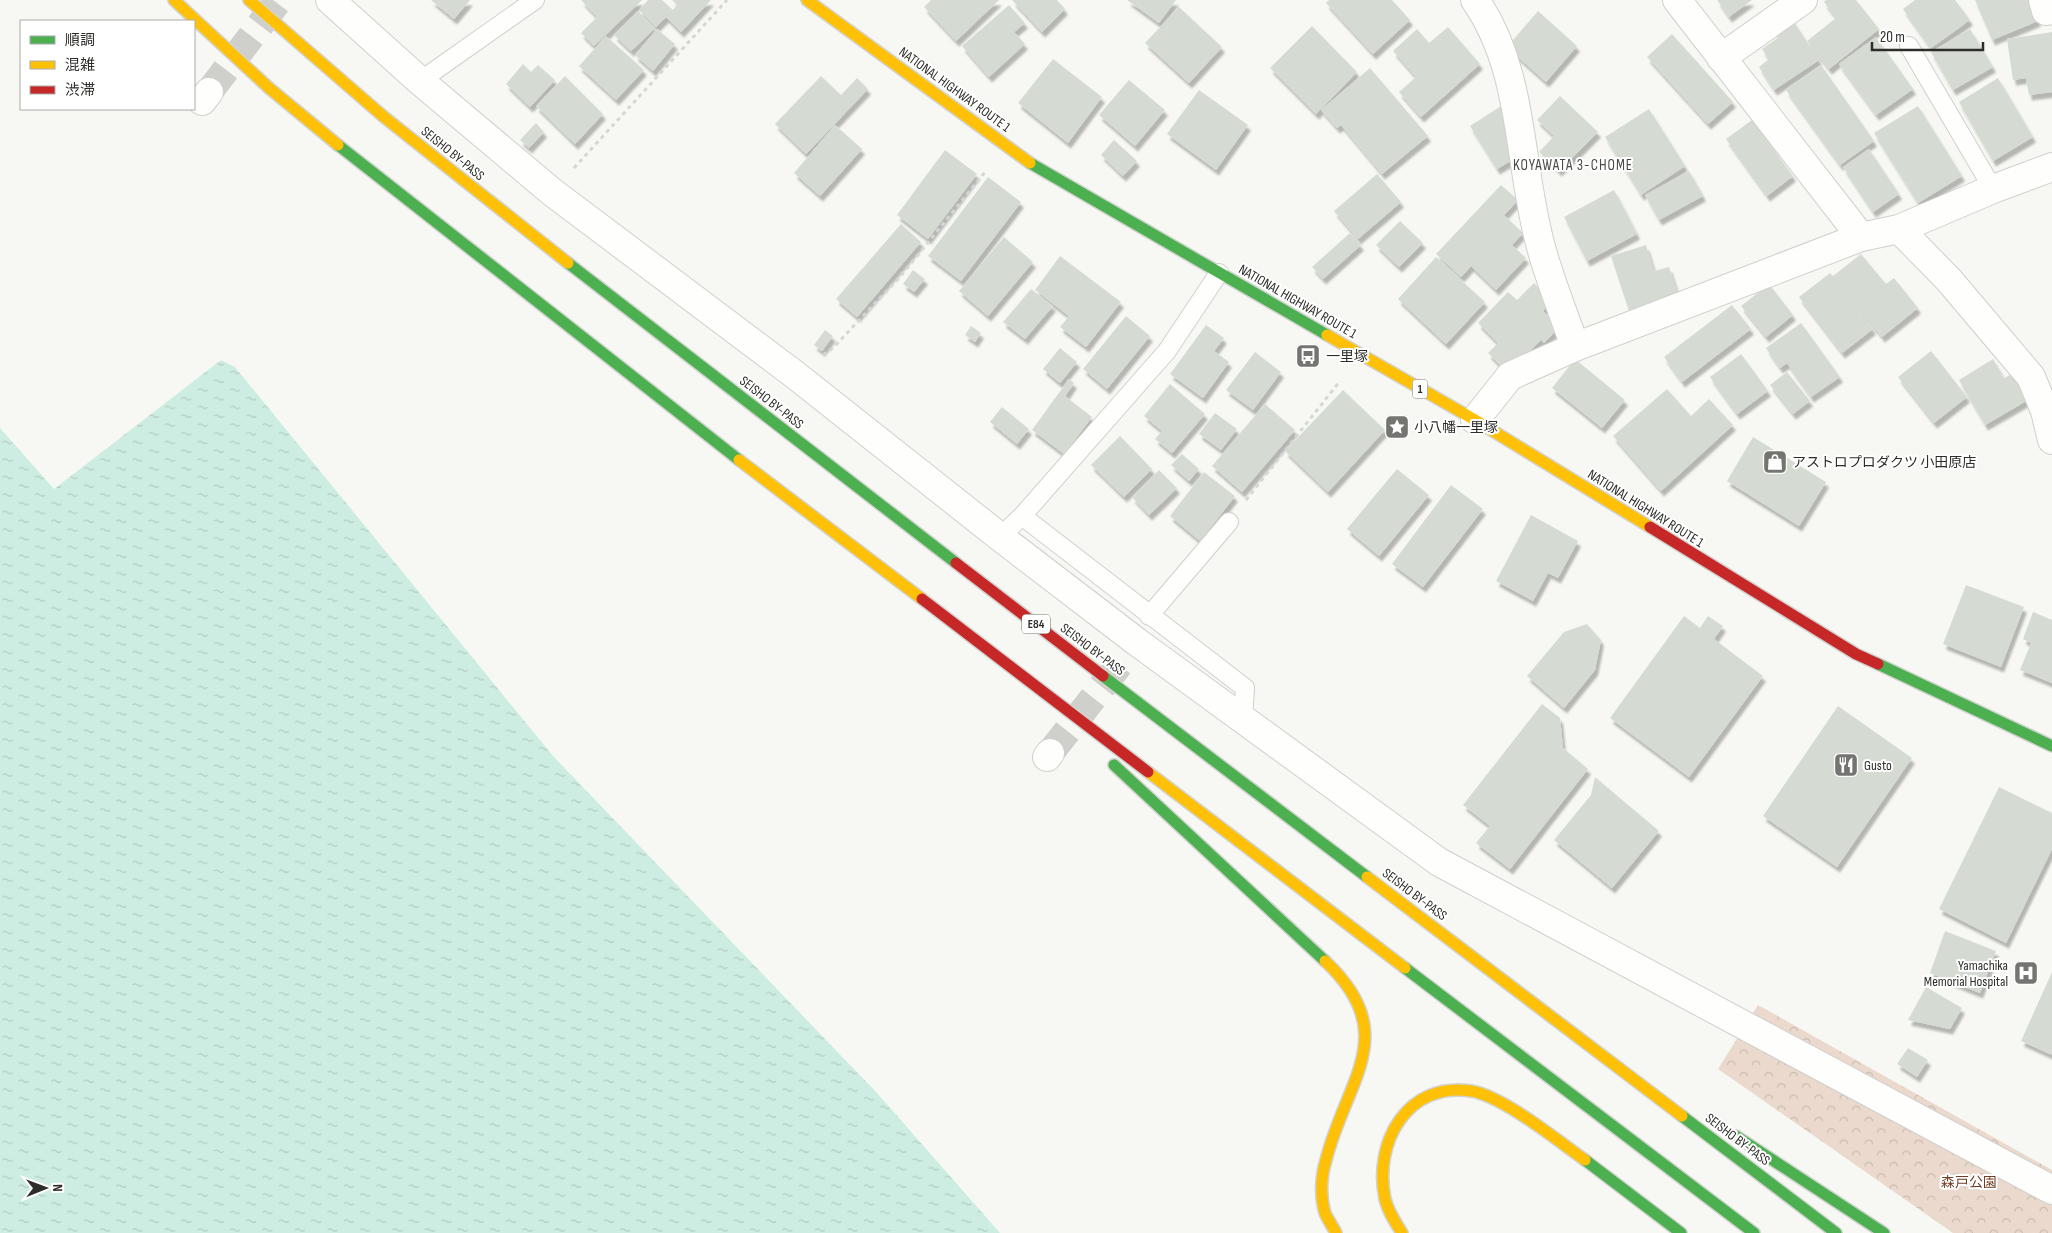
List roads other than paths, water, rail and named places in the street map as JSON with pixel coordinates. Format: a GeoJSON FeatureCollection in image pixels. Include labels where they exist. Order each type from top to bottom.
{"type":"FeatureCollection","features":[{"type":"Feature","properties":{"kind":"highway"},"geometry":{"type":"LineString","coordinates":[[174,0],[269,88],[370,171],[682,417],[1754,1233]]}},
{"type":"Feature","properties":{"kind":"highway","name":"SEISHO BY-PASS"},"geometry":{"type":"LineString","coordinates":[[249,0],[384,117],[470,187],[1091,667],[1545,1010],[1836,1233]]}},
{"type":"Feature","properties":{"kind":"highway","name":"NATIONAL HIGHWAY ROUTE 1"},"geometry":{"type":"LineString","coordinates":[[807,0],[1039,170],[1475,420],[1856,654],[2052,746]]}},
{"type":"Feature","properties":{"kind":"highway"},"geometry":{"type":"LineString","coordinates":[[1005,663],[1090,743]]}},
{"type":"Feature","properties":{"kind":"highway"},"geometry":{"type":"LineString","coordinates":[[1105,756],[1328,964],[1356,998],[1366,1032],[1364,1058],[1325,1160],[1321,1188],[1325,1210],[1336,1233]]}},
{"type":"Feature","properties":{"kind":"highway"},"geometry":{"type":"LineString","coordinates":[[1545,1010],[1669,1092]]}},
{"type":"Feature","properties":{"kind":"highway"},"geometry":{"type":"LineString","coordinates":[[1402,1233],[1387,1205],[1384,1168],[1385,1152],[1390,1136],[1399,1117],[1412,1104],[1427,1096],[1443,1091],[1459,1090],[1474,1091],[1499,1102],[1586,1159],[1681,1233]]}},
{"type":"Feature","properties":{"kind":"highway"},"geometry":{"type":"LineString","coordinates":[[1727,1130],[1884,1233]]}},
{"type":"Feature","properties":{"kind":"street"},"geometry":{"type":"LineString","coordinates":[[330,0],[420,81],[552,192],[794,374],[1000,537],[1132,648],[1243,719],[1439,862],[2052,1190]]}},
{"type":"Feature","properties":{"kind":"street"},"geometry":{"type":"LineString","coordinates":[[1475,0],[1487,17],[1504,59],[1514,100],[1527,182],[1541,247],[1575,347]]}},
{"type":"Feature","properties":{"kind":"street"},"geometry":{"type":"LineString","coordinates":[[1677,0],[1861,237]]}},
{"type":"Feature","properties":{"kind":"street"},"geometry":{"type":"LineString","coordinates":[[1721,58],[1803,0]]}},
{"type":"Feature","properties":{"kind":"street"},"geometry":{"type":"LineString","coordinates":[[2042,0],[2046,11],[2052,10]]}},
{"type":"Feature","properties":{"kind":"street"},"geometry":{"type":"LineString","coordinates":[[1475,420],[1510,376],[1575,347],[1861,237],[1899,229],[1993,189],[2052,167]]}},
{"type":"Feature","properties":{"kind":"street"},"geometry":{"type":"LineString","coordinates":[[1899,229],[1949,280],[2031,377],[2045,411],[2052,440]]}},
{"type":"Feature","properties":{"kind":"lane"},"geometry":{"type":"LineString","coordinates":[[420,81],[535,0]]}},
{"type":"Feature","properties":{"kind":"lane"},"geometry":{"type":"LineString","coordinates":[[1909,46],[1993,189]]}},
{"type":"Feature","properties":{"kind":"lane"},"geometry":{"type":"LineString","coordinates":[[1000,537],[1022,516],[1167,351],[1219,273]]}},
{"type":"Feature","properties":{"kind":"lane"},"geometry":{"type":"LineString","coordinates":[[1022,516],[1149,616],[1245,688],[1243,719]]}},
{"type":"Feature","properties":{"kind":"lane"},"geometry":{"type":"LineString","coordinates":[[1149,616],[1228,522]]}},
{"type":"Feature","properties":{"kind":"water"},"geometry":{"type":"Polygon","coordinates":[[[221,360],[235,367],[553,756],[877,1093],[1000,1233],[0,1233],[0,428],[54,489],[221,360]]]}},
{"type":"Feature","properties":{"kind":"tunnel"},"geometry":{"type":"LineString","coordinates":[[209,92],[279,0]]}},
{"type":"Feature","properties":{"kind":"tunnel"},"geometry":{"type":"LineString","coordinates":[[1050,753],[1127,655]]}},
{"type":"Feature","properties":{"kind":"place","name":"一里塚"},"geometry":{"type":"Point","coordinates":[1308,356]}},
{"type":"Feature","properties":{"kind":"place","name":"小八幡一里塚"},"geometry":{"type":"Point","coordinates":[1397,427]}},
{"type":"Feature","properties":{"kind":"place","name":"アストロプロダクツ 小田原店"},"geometry":{"type":"Point","coordinates":[1775,462]}},
{"type":"Feature","properties":{"kind":"place","name":"Gusto"},"geometry":{"type":"Point","coordinates":[1846,765]}},
{"type":"Feature","properties":{"kind":"place","name":"Yamachika Memorial Hospital"},"geometry":{"type":"Point","coordinates":[2026,973]}},
{"type":"Feature","properties":{"kind":"district","name":"KOYAWATA 3-CHOME"},"geometry":{"type":"Point","coordinates":[1573,165]}},
{"type":"Feature","properties":{"kind":"park label","name":"森戸公園"},"geometry":{"type":"Point","coordinates":[1969,1182]}}]}
